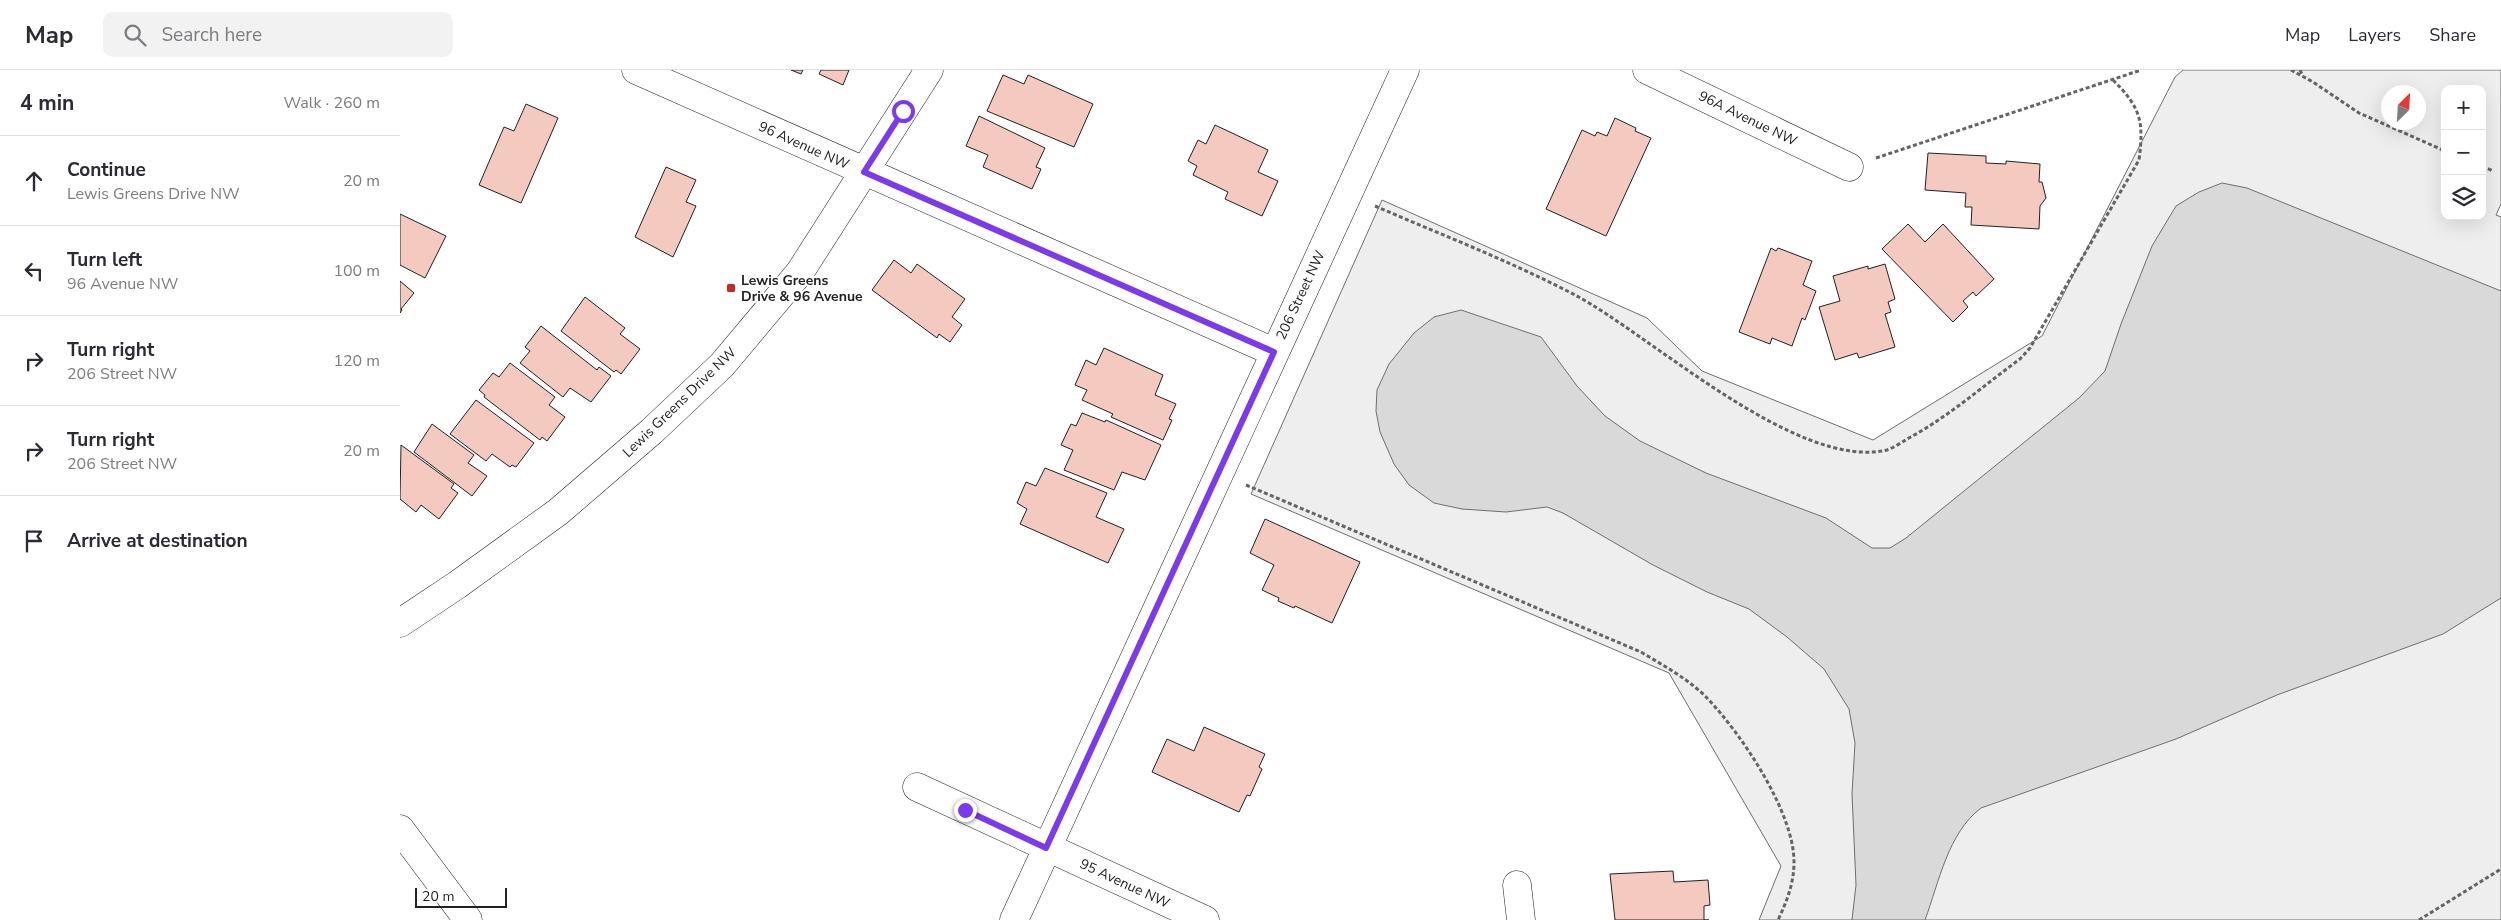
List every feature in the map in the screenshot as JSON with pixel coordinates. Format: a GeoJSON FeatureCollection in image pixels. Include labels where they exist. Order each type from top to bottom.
{"type":"FeatureCollection","features":[{"type":"Feature","properties":{"kind":"street","name":"96 Avenue NW"},"geometry":{"type":"LineString","coordinates":[[636,70],[1274,352]]}},
{"type":"Feature","properties":{"kind":"street","name":"Lewis Greens Drive NW"},"geometry":{"type":"LineString","coordinates":[[400,622],[457,585],[558,512],[652,430],[722,365],[800,272],[929,70]]}},
{"type":"Feature","properties":{"kind":"street","name":"206 Street NW"},"geometry":{"type":"LineString","coordinates":[[1014,920],[1405,70]]}},
{"type":"Feature","properties":{"kind":"street","name":"96A Avenue NW"},"geometry":{"type":"LineString","coordinates":[[1647,70],[1849,167]]}},
{"type":"Feature","properties":{"kind":"street"},"geometry":{"type":"LineString","coordinates":[[917,788],[1046,848]]}},
{"type":"Feature","properties":{"kind":"street"},"geometry":{"type":"LineString","coordinates":[[400,829],[468,920]]}},
{"type":"Feature","properties":{"kind":"street","name":"95 Avenue NW"},"geometry":{"type":"LineString","coordinates":[[1046,848],[1205,920]]}},
{"type":"Feature","properties":{"kind":"street"},"geometry":{"type":"LineString","coordinates":[[1518,885],[1521,920]]}},
{"type":"Feature","properties":{"kind":"path"},"geometry":{"type":"LineString","coordinates":[[1849,167],[2140,70]]}},
{"type":"Feature","properties":{"kind":"path"},"geometry":{"type":"LineString","coordinates":[[2291,70],[2359,113],[2441,148]]}},
{"type":"Feature","properties":{"kind":"path"},"geometry":{"type":"LineString","coordinates":[[2300,70],[2304,77]]}},
{"type":"Feature","properties":{"kind":"path"},"geometry":{"type":"LineString","coordinates":[[1371,204],[1576,296],[1624,325],[1712,388],[1808,439],[1852,451],[1887,450],[1925,430],[2020,359],[2030,348],[2139,160],[2142,134],[2140,114],[2131,99],[2113,80]]}},
{"type":"Feature","properties":{"kind":"path"},"geometry":{"type":"LineString","coordinates":[[2486,168],[2493,171]]}},
{"type":"Feature","properties":{"kind":"path"},"geometry":{"type":"LineString","coordinates":[[1240,482],[1641,652],[1680,675],[1706,697],[1732,728],[1754,760],[1777,802],[1791,834],[1794,861],[1792,883],[1778,920]]}},
{"type":"Feature","properties":{"kind":"path"},"geometry":{"type":"LineString","coordinates":[[2419,920],[2501,870]]}},
{"type":"Feature","properties":{"kind":"shaded area"},"geometry":{"type":"Polygon","coordinates":[[[2183,70],[2501,70],[2501,204],[2496,215],[2501,217],[2501,920],[1759,920],[1781,866],[1669,673],[1251,494],[1382,200],[1647,318],[1702,371],[1873,440],[2042,336],[2175,77],[2183,70]]]}},
{"type":"Feature","properties":{"kind":"shaded area"},"geometry":{"type":"Polygon","coordinates":[[[2222,183],[2247,188],[2501,291],[2501,598],[2443,634],[2277,695],[2176,739],[1981,808],[1970,818],[1952,844],[1925,920],[1852,920],[1856,885],[1852,794],[1855,743],[1849,709],[1824,669],[1787,637],[1749,609],[1707,592],[1653,565],[1563,513],[1547,507],[1506,512],[1462,509],[1434,503],[1409,485],[1394,464],[1380,432],[1376,411],[1377,390],[1389,364],[1414,333],[1434,317],[1461,310],[1541,337],[1577,386],[1605,416],[1640,441],[1706,473],[1826,518],[1872,548],[1890,548],[1906,538],[2079,398],[2105,371],[2121,324],[2152,246],[2176,206],[2199,192],[2222,183]]]}},
{"type":"Feature","properties":{"kind":"building"},"geometry":{"type":"Polygon","coordinates":[[[791,70],[803,70],[801,74],[791,70]]]}},
{"type":"Feature","properties":{"kind":"building"},"geometry":{"type":"Polygon","coordinates":[[[821,70],[849,70],[843,85],[819,74],[821,70]]]}},
{"type":"Feature","properties":{"kind":"building"},"geometry":{"type":"Polygon","coordinates":[[[1003,75],[1024,84],[1028,75],[1093,104],[1074,147],[987,111],[1003,75]]]}},
{"type":"Feature","properties":{"kind":"building"},"geometry":{"type":"Polygon","coordinates":[[[526,104],[558,118],[521,203],[479,185],[504,127],[514,131],[526,104]]]}},
{"type":"Feature","properties":{"kind":"building"},"geometry":{"type":"Polygon","coordinates":[[[979,116],[1045,148],[1036,167],[1041,169],[1032,189],[983,167],[988,155],[966,146],[979,116]]]}},
{"type":"Feature","properties":{"kind":"building"},"geometry":{"type":"Polygon","coordinates":[[[1615,118],[1636,128],[1635,131],[1651,138],[1606,236],[1546,209],[1582,130],[1595,136],[1597,132],[1607,136],[1615,118]]]}},
{"type":"Feature","properties":{"kind":"building"},"geometry":{"type":"Polygon","coordinates":[[[1215,125],[1268,150],[1258,172],[1278,181],[1262,216],[1225,199],[1228,192],[1193,175],[1197,166],[1188,161],[1198,140],[1206,144],[1215,125]]]}},
{"type":"Feature","properties":{"kind":"building"},"geometry":{"type":"Polygon","coordinates":[[[1928,153],[1986,156],[1986,163],[2006,164],[2006,161],[2040,164],[2039,182],[2042,182],[2046,198],[2040,206],[2039,229],[1971,225],[1972,207],[1965,207],[1966,193],[1925,190],[1928,153]]]}},
{"type":"Feature","properties":{"kind":"building"},"geometry":{"type":"Polygon","coordinates":[[[666,167],[696,180],[686,202],[696,206],[673,257],[635,237],[666,167]]]}},
{"type":"Feature","properties":{"kind":"building"},"geometry":{"type":"Polygon","coordinates":[[[400,214],[446,236],[425,278],[400,265],[400,214]]]}},
{"type":"Feature","properties":{"kind":"building"},"geometry":{"type":"Polygon","coordinates":[[[1908,224],[1925,242],[1943,224],[1994,279],[1976,296],[1973,292],[1963,301],[1968,307],[1953,322],[1882,249],[1908,224]]]}},
{"type":"Feature","properties":{"kind":"building"},"geometry":{"type":"Polygon","coordinates":[[[1771,248],[1776,251],[1778,248],[1812,261],[1803,285],[1816,291],[1805,320],[1802,318],[1792,346],[1772,338],[1770,344],[1739,332],[1771,248]]]}},
{"type":"Feature","properties":{"kind":"building"},"geometry":{"type":"Polygon","coordinates":[[[894,260],[911,273],[917,264],[965,299],[952,317],[962,325],[950,342],[939,334],[937,338],[872,290],[894,260]]]}},
{"type":"Feature","properties":{"kind":"building"},"geometry":{"type":"Polygon","coordinates":[[[1885,264],[1895,299],[1888,302],[1891,312],[1885,314],[1895,347],[1859,358],[1857,353],[1835,360],[1819,307],[1840,301],[1833,276],[1868,266],[1868,269],[1885,264]]]}},
{"type":"Feature","properties":{"kind":"building"},"geometry":{"type":"Polygon","coordinates":[[[400,281],[414,293],[400,313],[400,281]]]}},
{"type":"Feature","properties":{"kind":"building"},"geometry":{"type":"Polygon","coordinates":[[[585,297],[625,328],[620,334],[640,349],[621,374],[616,370],[614,372],[561,331],[585,297]]]}},
{"type":"Feature","properties":{"kind":"building"},"geometry":{"type":"Polygon","coordinates":[[[541,326],[597,370],[599,367],[611,376],[591,402],[570,388],[563,397],[520,363],[530,351],[525,347],[541,326]]]}},
{"type":"Feature","properties":{"kind":"building"},"geometry":{"type":"Polygon","coordinates":[[[1104,348],[1163,375],[1155,395],[1176,404],[1169,419],[1172,420],[1163,440],[1111,417],[1113,414],[1082,400],[1087,390],[1075,385],[1086,360],[1096,365],[1104,348]]]}},
{"type":"Feature","properties":{"kind":"building"},"geometry":{"type":"Polygon","coordinates":[[[510,363],[555,397],[549,405],[565,417],[547,441],[542,437],[540,440],[484,397],[485,395],[479,390],[493,373],[499,377],[510,363]]]}},
{"type":"Feature","properties":{"kind":"building"},"geometry":{"type":"Polygon","coordinates":[[[476,400],[534,443],[516,467],[512,465],[510,467],[492,454],[486,461],[450,434],[476,400]]]}},
{"type":"Feature","properties":{"kind":"building"},"geometry":{"type":"Polygon","coordinates":[[[1082,413],[1105,422],[1106,420],[1161,445],[1145,480],[1122,472],[1114,490],[1064,470],[1073,450],[1061,445],[1071,424],[1076,426],[1082,413]]]}},
{"type":"Feature","properties":{"kind":"building"},"geometry":{"type":"Polygon","coordinates":[[[432,424],[474,455],[468,463],[487,476],[472,496],[414,452],[432,424]]]}},
{"type":"Feature","properties":{"kind":"building"},"geometry":{"type":"Polygon","coordinates":[[[401,445],[454,484],[451,488],[458,493],[439,519],[421,505],[416,512],[400,499],[401,445]]]}},
{"type":"Feature","properties":{"kind":"building"},"geometry":{"type":"Polygon","coordinates":[[[1045,468],[1107,493],[1096,517],[1124,529],[1108,563],[1020,524],[1027,509],[1017,503],[1026,482],[1036,486],[1045,468]]]}},
{"type":"Feature","properties":{"kind":"building"},"geometry":{"type":"Polygon","coordinates":[[[1265,519],[1360,562],[1332,623],[1295,606],[1294,608],[1278,601],[1279,598],[1262,590],[1274,565],[1250,553],[1265,519]]]}},
{"type":"Feature","properties":{"kind":"building"},"geometry":{"type":"Polygon","coordinates":[[[1204,727],[1265,754],[1259,767],[1262,769],[1250,796],[1247,795],[1239,812],[1152,772],[1167,739],[1194,751],[1204,727]]]}},
{"type":"Feature","properties":{"kind":"building"},"geometry":{"type":"Polygon","coordinates":[[[1673,871],[1674,882],[1708,880],[1710,905],[1704,906],[1704,920],[1615,920],[1610,874],[1673,871]]]}},
{"type":"Feature","properties":{"kind":"place","name":"Lewis Greens Drive & 96 Avenue"},"geometry":{"type":"Point","coordinates":[731,288]}},
{"type":"Feature","properties":{"kind":"route"},"geometry":{"type":"LineString","coordinates":[[903,111],[864,172],[1274,352],[1046,848],[965,810]]}}]}
